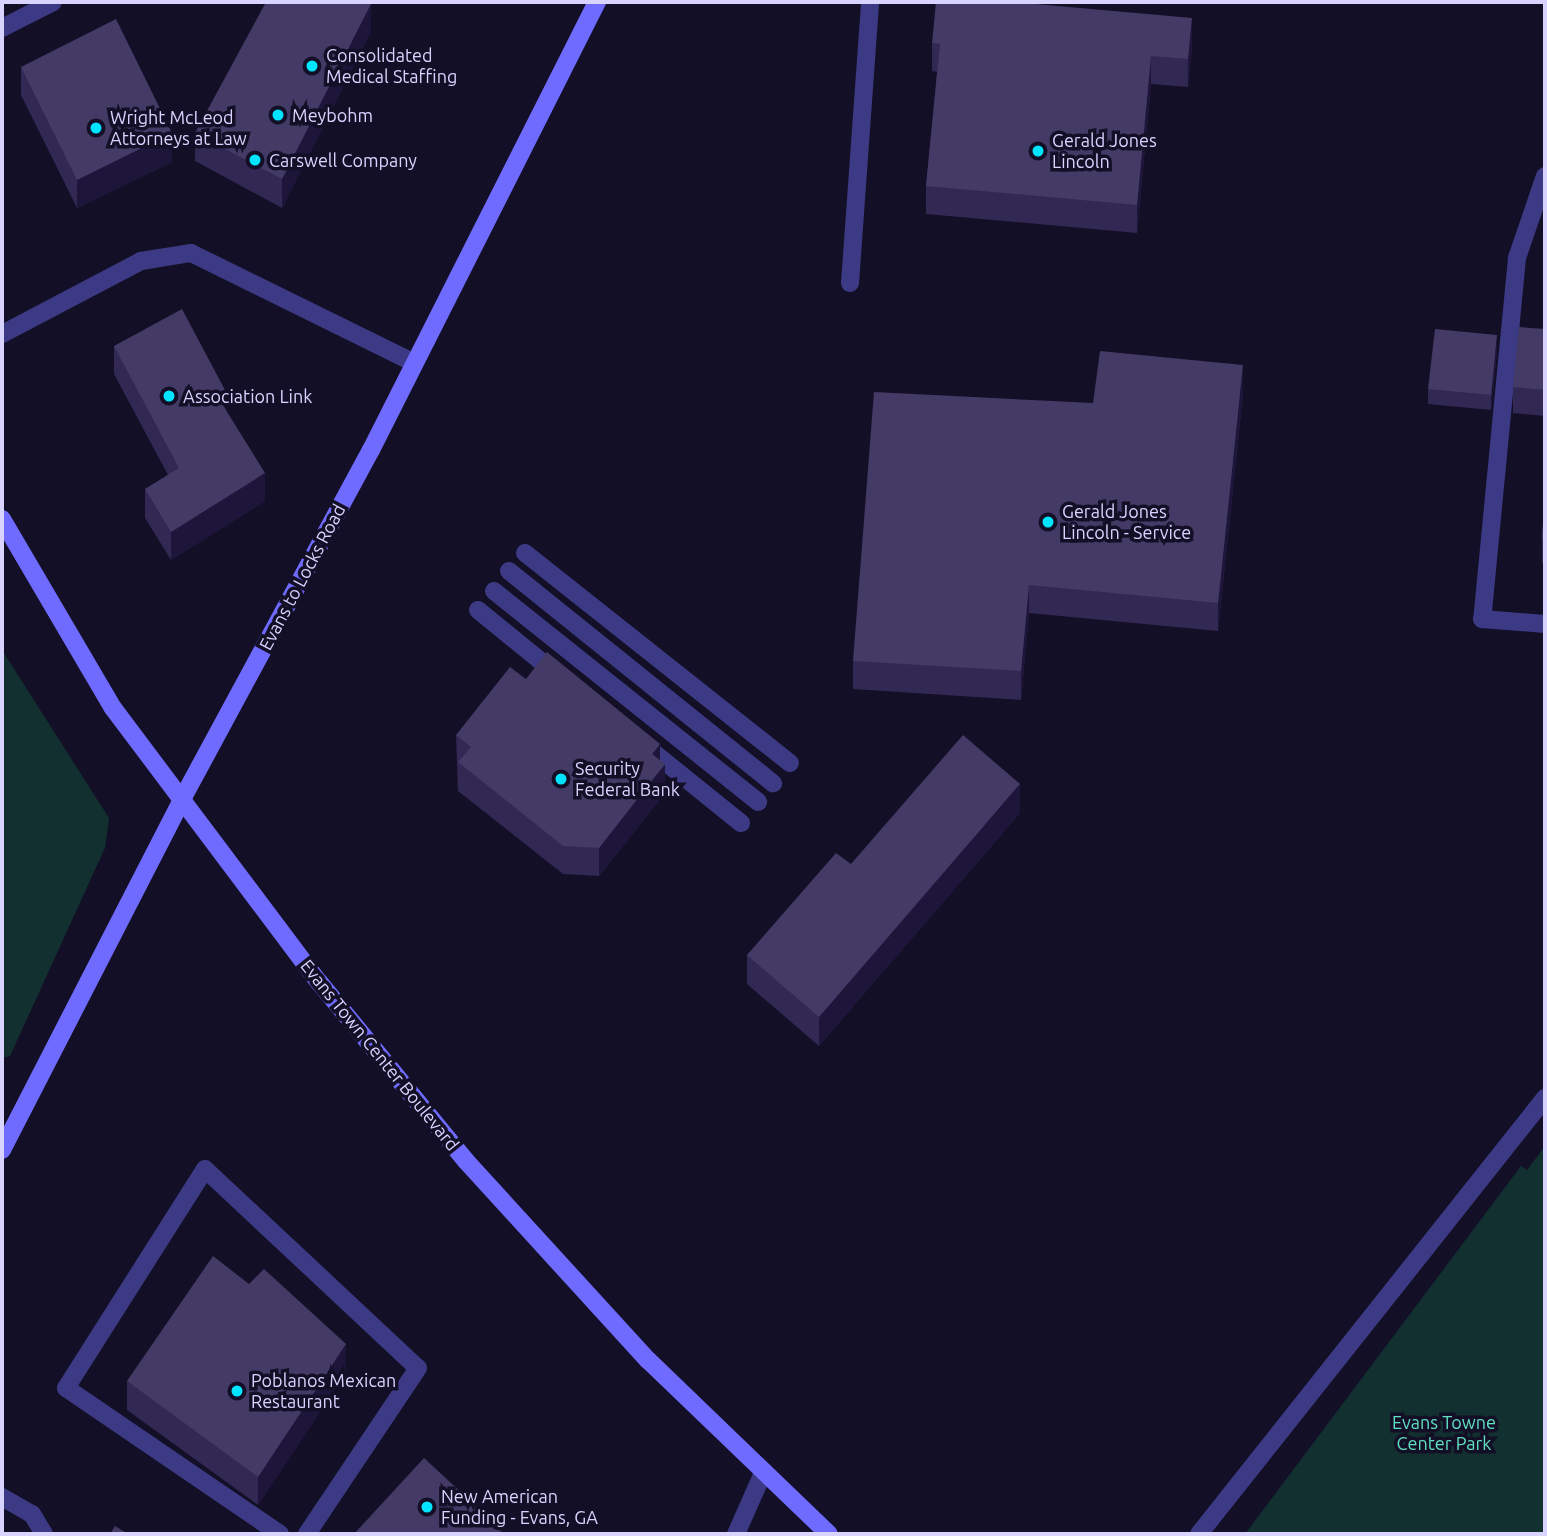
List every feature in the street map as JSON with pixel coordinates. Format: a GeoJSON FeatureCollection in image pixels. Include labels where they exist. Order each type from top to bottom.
{"type":"FeatureCollection","features":[{"type":"Feature","properties":{"kind":"street","name":"Evans to Locks Road"},"geometry":{"type":"LineString","coordinates":[[2,1150],[180,803],[371,450],[413,362],[597,2]]}},
{"type":"Feature","properties":{"kind":"street","name":"Evans Town Center Boulevard"},"geometry":{"type":"LineString","coordinates":[[2,519],[113,708],[180,803],[466,1161],[648,1360],[829,1534]]}},
{"type":"Feature","properties":{"kind":"lane"},"geometry":{"type":"LineString","coordinates":[[2,28],[53,2]]}},
{"type":"Feature","properties":{"kind":"lane"},"geometry":{"type":"LineString","coordinates":[[850,283],[870,2]]}},
{"type":"Feature","properties":{"kind":"lane"},"geometry":{"type":"LineString","coordinates":[[1545,176],[1517,258],[1482,619],[1545,624]]}},
{"type":"Feature","properties":{"kind":"lane"},"geometry":{"type":"LineString","coordinates":[[2,334],[141,261],[191,253],[413,362]]}},
{"type":"Feature","properties":{"kind":"lane"},"geometry":{"type":"LineString","coordinates":[[525,553],[790,763]]}},
{"type":"Feature","properties":{"kind":"lane"},"geometry":{"type":"LineString","coordinates":[[509,572],[773,783]]}},
{"type":"Feature","properties":{"kind":"lane"},"geometry":{"type":"LineString","coordinates":[[494,591],[758,802]]}},
{"type":"Feature","properties":{"kind":"lane"},"geometry":{"type":"LineString","coordinates":[[478,610],[573,687]]}},
{"type":"Feature","properties":{"kind":"lane"},"geometry":{"type":"LineString","coordinates":[[625,729],[741,823]]}},
{"type":"Feature","properties":{"kind":"lane"},"geometry":{"type":"LineString","coordinates":[[1199,1534],[1545,1098]]}},
{"type":"Feature","properties":{"kind":"lane"},"geometry":{"type":"LineString","coordinates":[[279,1534],[66,1388],[205,1169],[418,1368],[307,1534]]}},
{"type":"Feature","properties":{"kind":"lane"},"geometry":{"type":"LineString","coordinates":[[736,1534],[763,1473]]}},
{"type":"Feature","properties":{"kind":"lane"},"geometry":{"type":"LineString","coordinates":[[2,1497],[32,1514],[44,1534]]}},
{"type":"Feature","properties":{"kind":"green space"},"geometry":{"type":"Polygon","coordinates":[[[2,650],[109,818],[105,848],[10,1056],[2,1058],[2,650]]]}},
{"type":"Feature","properties":{"kind":"green space","name":"Evans Towne Center Park"},"geometry":{"type":"Polygon","coordinates":[[[1545,1146],[1545,1534],[1245,1534],[1521,1166],[1527,1170],[1545,1146]]]}},
{"type":"Feature","properties":{"kind":"building"},"geometry":{"type":"Polygon","coordinates":[[[266,2],[371,4],[282,179],[195,133],[266,2]]]}},
{"type":"Feature","properties":{"kind":"building","name":"Gerald Jones Lincoln"},"geometry":{"type":"Polygon","coordinates":[[[936,2],[1013,2],[1192,18],[1188,59],[1151,56],[1137,205],[926,186],[940,44],[932,43],[936,2]]]}},
{"type":"Feature","properties":{"kind":"building","name":"Wright McLeod Attorneys at Law"},"geometry":{"type":"Polygon","coordinates":[[[116,19],[172,133],[77,180],[21,67],[116,19]]]}},
{"type":"Feature","properties":{"kind":"building"},"geometry":{"type":"Polygon","coordinates":[[[182,309],[225,390],[216,394],[265,473],[171,532],[145,489],[179,468],[114,346],[182,309]]]}},
{"type":"Feature","properties":{"kind":"building"},"geometry":{"type":"Polygon","coordinates":[[[1519,327],[1545,329],[1545,390],[1513,387],[1519,327]]]}},
{"type":"Feature","properties":{"kind":"building"},"geometry":{"type":"Polygon","coordinates":[[[1435,329],[1497,335],[1491,395],[1428,389],[1435,329]]]}},
{"type":"Feature","properties":{"kind":"building","name":"Gerald Jones Lincoln - Service"},"geometry":{"type":"Polygon","coordinates":[[[1100,351],[1243,365],[1218,603],[1029,585],[1021,671],[853,661],[874,392],[1093,403],[1100,351]]]}},
{"type":"Feature","properties":{"kind":"building"},"geometry":{"type":"Polygon","coordinates":[[[1545,493],[1545,538],[1542,538],[1545,493]]]}},
{"type":"Feature","properties":{"kind":"building","name":"Security Federal Bank"},"geometry":{"type":"Polygon","coordinates":[[[547,652],[660,744],[652,754],[665,764],[599,848],[563,846],[458,762],[471,747],[456,735],[510,667],[526,679],[547,652]]]}},
{"type":"Feature","properties":{"kind":"building"},"geometry":{"type":"Polygon","coordinates":[[[963,735],[1020,784],[819,1017],[747,955],[836,853],[851,864],[963,735]]]}},
{"type":"Feature","properties":{"kind":"building","name":"Poblanos Mexican Restaurant"},"geometry":{"type":"Polygon","coordinates":[[[213,1256],[249,1284],[264,1269],[346,1344],[258,1477],[127,1381],[213,1256]]]}},
{"type":"Feature","properties":{"kind":"building"},"geometry":{"type":"Polygon","coordinates":[[[424,1458],[502,1530],[498,1534],[354,1534],[424,1458]]]}},
{"type":"Feature","properties":{"kind":"building"},"geometry":{"type":"Polygon","coordinates":[[[115,1526],[128,1534],[110,1534],[115,1526]]]}},
{"type":"Feature","properties":{"kind":"place","name":"Consolidated Medical Staffing"},"geometry":{"type":"Point","coordinates":[312,66]}},
{"type":"Feature","properties":{"kind":"place","name":"Meybohm"},"geometry":{"type":"Point","coordinates":[278,115]}},
{"type":"Feature","properties":{"kind":"place","name":"Wright McLeod Attorneys at Law"},"geometry":{"type":"Point","coordinates":[96,128]}},
{"type":"Feature","properties":{"kind":"place","name":"Gerald Jones Lincoln"},"geometry":{"type":"Point","coordinates":[1038,151]}},
{"type":"Feature","properties":{"kind":"place","name":"Carswell Company"},"geometry":{"type":"Point","coordinates":[255,160]}},
{"type":"Feature","properties":{"kind":"place","name":"Association Link"},"geometry":{"type":"Point","coordinates":[169,396]}},
{"type":"Feature","properties":{"kind":"place","name":"Gerald Jones Lincoln - Service"},"geometry":{"type":"Point","coordinates":[1048,522]}},
{"type":"Feature","properties":{"kind":"place","name":"Security Federal Bank"},"geometry":{"type":"Point","coordinates":[561,779]}},
{"type":"Feature","properties":{"kind":"place","name":"Poblanos Mexican Restaurant"},"geometry":{"type":"Point","coordinates":[237,1391]}},
{"type":"Feature","properties":{"kind":"place","name":"New American Funding - Evans, GA"},"geometry":{"type":"Point","coordinates":[427,1507]}}]}
